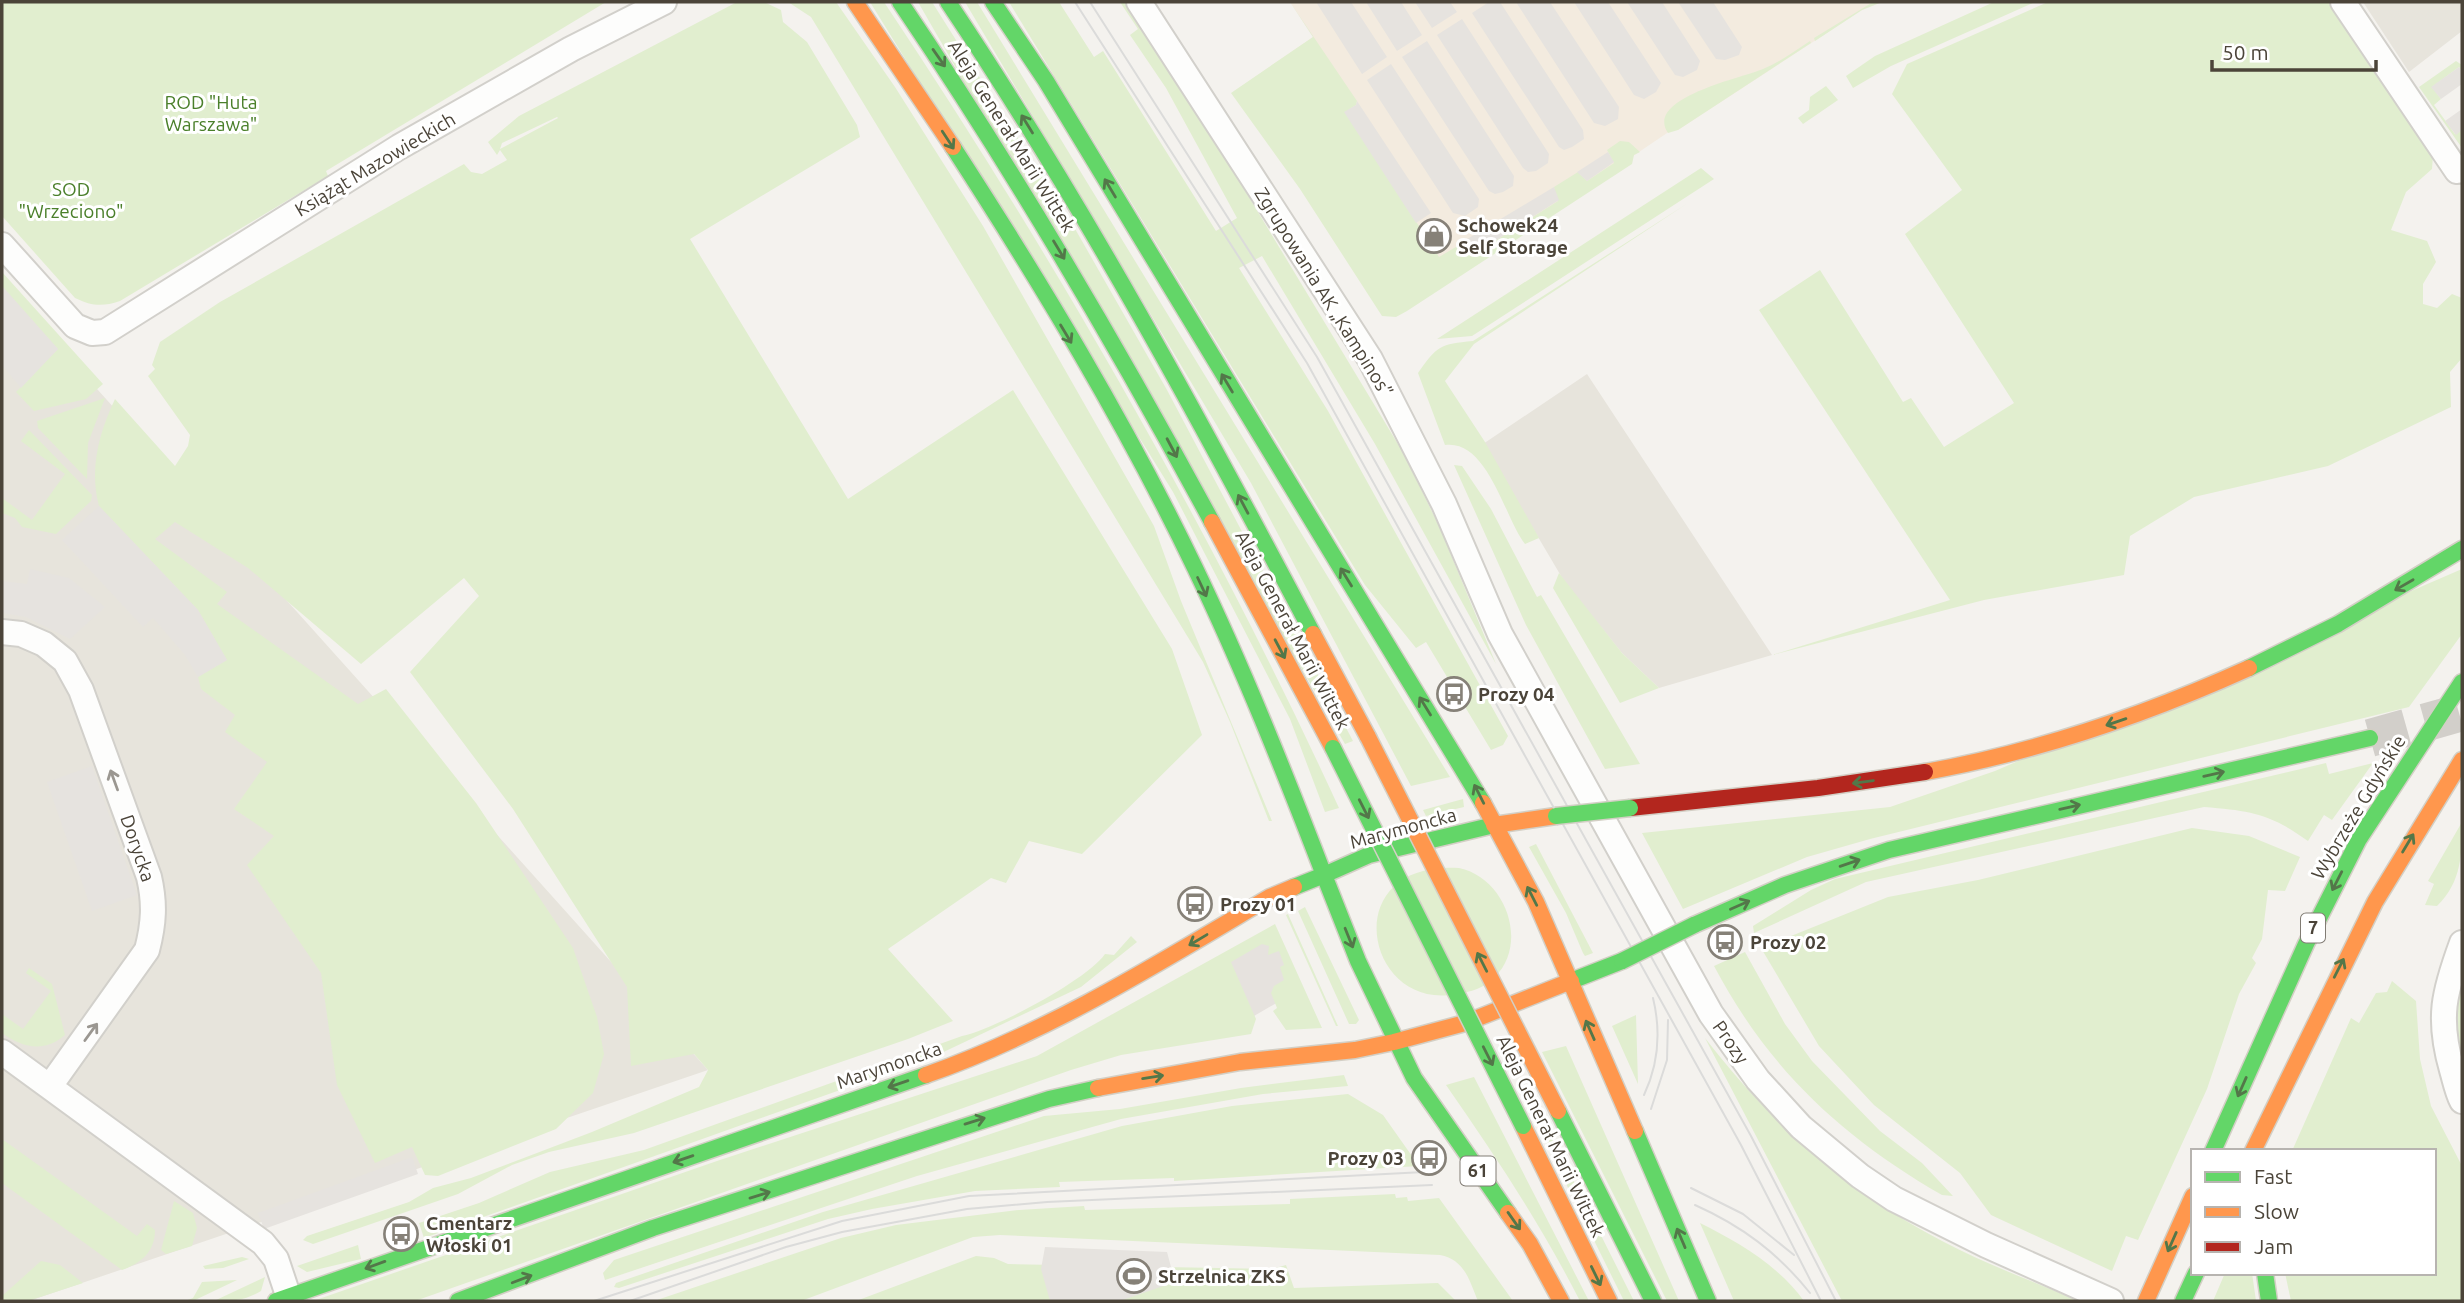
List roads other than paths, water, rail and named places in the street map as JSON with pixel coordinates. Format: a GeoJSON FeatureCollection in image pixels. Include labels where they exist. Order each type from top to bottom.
{"type":"FeatureCollection","features":[{"type":"Feature","properties":{"kind":"main road"},"geometry":{"type":"LineString","coordinates":[[855,2],[909,79],[1002,225],[1092,376],[1174,525],[1249,689],[1394,1042]]}},
{"type":"Feature","properties":{"kind":"main road","name":"Aleja Generał Marii Wittek"},"geometry":{"type":"LineString","coordinates":[[900,2],[943,64],[1038,215],[1129,368],[1333,748],[1609,1301]]}},
{"type":"Feature","properties":{"kind":"main road","name":"Aleja Generał Marii Wittek"},"geometry":{"type":"LineString","coordinates":[[948,2],[984,54],[1067,189],[1162,351],[1368,737],[1653,1301]]}},
{"type":"Feature","properties":{"kind":"main road"},"geometry":{"type":"LineString","coordinates":[[993,2],[1046,81],[1468,775],[1536,902],[1708,1301]]}},
{"type":"Feature","properties":{"kind":"main road","name":"Marymoncka"},"geometry":{"type":"LineString","coordinates":[[285,1300],[962,1062],[1101,998],[1283,890],[1369,855],[1494,825],[1849,784],[1930,771],[2094,729],[2157,707],[2274,657],[2352,616],[2462,549]]}},
{"type":"Feature","properties":{"kind":"main road","name":"Wybrzeże Gdyńskie"},"geometry":{"type":"LineString","coordinates":[[2214,1149],[2306,944],[2354,849],[2389,789],[2462,682]]}},
{"type":"Feature","properties":{"kind":"main road"},"geometry":{"type":"LineString","coordinates":[[458,1301],[653,1228],[1049,1099],[1123,1082],[1227,1064],[1355,1050],[1465,1023],[1622,961],[1694,925],[1785,885],[1889,850],[2370,738]]}},
{"type":"Feature","properties":{"kind":"main road","name":"7"},"geometry":{"type":"LineString","coordinates":[[2254,1149],[2373,902],[2462,760]]}},
{"type":"Feature","properties":{"kind":"main road"},"geometry":{"type":"LineString","coordinates":[[2284,1124],[2310,1030]]}},
{"type":"Feature","properties":{"kind":"main road","name":"61"},"geometry":{"type":"LineString","coordinates":[[1394,1042],[1427,1097],[1530,1244],[1561,1301]]}},
{"type":"Feature","properties":{"kind":"main road"},"geometry":{"type":"LineString","coordinates":[[2149,1295],[2191,1200]]}},
{"type":"Feature","properties":{"kind":"main road"},"geometry":{"type":"LineString","coordinates":[[2183,1301],[2195,1275]]}},
{"type":"Feature","properties":{"kind":"main road"},"geometry":{"type":"LineString","coordinates":[[2265,1275],[2269,1301]]}},
{"type":"Feature","properties":{"kind":"street","name":"Książąt Mazowieckich"},"geometry":{"type":"LineString","coordinates":[[2,245],[75,326],[92,333],[110,330],[399,147],[571,49],[664,2]]}},
{"type":"Feature","properties":{"kind":"street","name":"Zgrupowania AK „Kampinos”"},"geometry":{"type":"LineString","coordinates":[[1139,2],[1370,359],[1444,504],[1500,634]]}},
{"type":"Feature","properties":{"kind":"street"},"geometry":{"type":"LineString","coordinates":[[2343,2],[2457,171]]}},
{"type":"Feature","properties":{"kind":"street","name":"Dorycka"},"geometry":{"type":"LineString","coordinates":[[2,632],[22,634],[44,644],[65,661],[85,702],[149,877],[155,903],[147,950],[50,1086]]}},
{"type":"Feature","properties":{"kind":"street","name":"Prozy"},"geometry":{"type":"LineString","coordinates":[[1500,634],[1711,1014],[1767,1090],[1801,1128],[1860,1177],[1894,1199],[1986,1245],[2111,1301]]}},
{"type":"Feature","properties":{"kind":"street"},"geometry":{"type":"LineString","coordinates":[[2462,943],[2446,988],[2441,1017],[2444,1041],[2462,1101]]}},
{"type":"Feature","properties":{"kind":"street"},"geometry":{"type":"LineString","coordinates":[[2,1052],[263,1243],[276,1259],[285,1300]]}},
{"type":"Feature","properties":{"kind":"tunnel"},"geometry":{"type":"LineString","coordinates":[[2370,738],[2459,713]]}},
{"type":"Feature","properties":{"kind":"tram line"},"geometry":{"type":"LineString","coordinates":[[1075,2],[1307,363],[1741,1145],[1821,1301]]}},
{"type":"Feature","properties":{"kind":"tram line"},"geometry":{"type":"LineString","coordinates":[[1090,2],[1317,357],[1751,1136],[1836,1301]]}},
{"type":"Feature","properties":{"kind":"tram line"},"geometry":{"type":"LineString","coordinates":[[1644,1095],[1656,1059],[1657,1023],[1653,998]]}},
{"type":"Feature","properties":{"kind":"tram line"},"geometry":{"type":"LineString","coordinates":[[1651,1109],[1667,1060],[1668,1020]]}},
{"type":"Feature","properties":{"kind":"tram line"},"geometry":{"type":"LineString","coordinates":[[594,1301],[842,1221],[969,1196],[1424,1172]]}},
{"type":"Feature","properties":{"kind":"tram line"},"geometry":{"type":"LineString","coordinates":[[630,1301],[786,1247],[842,1232],[967,1209],[1047,1202],[1432,1185]]}},
{"type":"Feature","properties":{"kind":"tram line"},"geometry":{"type":"LineString","coordinates":[[1691,1188],[1743,1214],[1794,1255]]}},
{"type":"Feature","properties":{"kind":"tram line"},"geometry":{"type":"LineString","coordinates":[[1695,1205],[1758,1242],[1785,1265],[1810,1293]]}},
{"type":"Feature","properties":{"kind":"place","name":"Schowek24 Self Storage"},"geometry":{"type":"Point","coordinates":[1434,236]}},
{"type":"Feature","properties":{"kind":"place","name":"Prozy 04"},"geometry":{"type":"Point","coordinates":[1454,694]}},
{"type":"Feature","properties":{"kind":"place","name":"Prozy 01"},"geometry":{"type":"Point","coordinates":[1195,904]}},
{"type":"Feature","properties":{"kind":"place","name":"Prozy 02"},"geometry":{"type":"Point","coordinates":[1725,942]}},
{"type":"Feature","properties":{"kind":"place","name":"Prozy 03"},"geometry":{"type":"Point","coordinates":[1429,1158]}},
{"type":"Feature","properties":{"kind":"place","name":"Cmentarz Włoski 01"},"geometry":{"type":"Point","coordinates":[401,1234]}},
{"type":"Feature","properties":{"kind":"place","name":"Strzelnica ZKS"},"geometry":{"type":"Point","coordinates":[1134,1276]}},
{"type":"Feature","properties":{"kind":"park label","name":"ROD \"Huta Warszawa\""},"geometry":{"type":"Point","coordinates":[211,113]}},
{"type":"Feature","properties":{"kind":"park label","name":"SOD \"Wrzeciono\""},"geometry":{"type":"Point","coordinates":[71,200]}}]}
